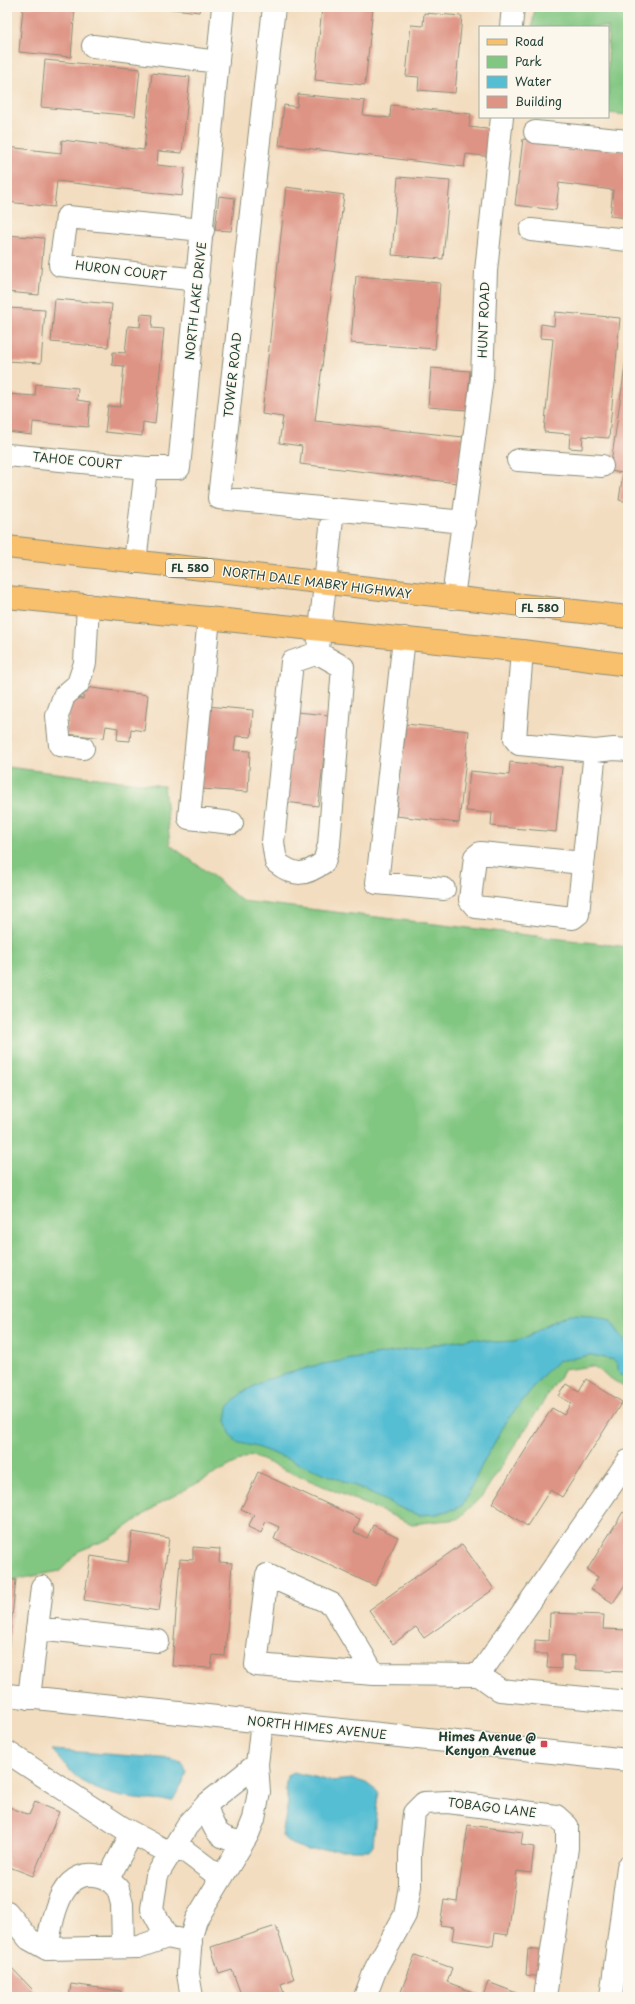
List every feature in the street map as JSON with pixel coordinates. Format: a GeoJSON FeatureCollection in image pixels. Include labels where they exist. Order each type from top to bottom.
{"type":"FeatureCollection","features":[{"type":"Feature","properties":{"kind":"main road","name":"NORTH DALE MABRY HIGHWAY"},"geometry":{"type":"LineString","coordinates":[[7,546],[325,584],[628,617]]}},
{"type":"Feature","properties":{"kind":"main road"},"geometry":{"type":"LineString","coordinates":[[7,597],[404,638],[522,651],[628,665]]}},
{"type":"Feature","properties":{"kind":"street","name":"NORTH LAKE DRIVE"},"geometry":{"type":"LineString","coordinates":[[146,468],[179,468],[203,230],[223,7]]}},
{"type":"Feature","properties":{"kind":"street","name":"TOWER ROAD"},"geometry":{"type":"LineString","coordinates":[[274,7],[219,498],[464,522]]}},
{"type":"Feature","properties":{"kind":"street"},"geometry":{"type":"LineString","coordinates":[[511,26],[513,7]]}},
{"type":"Feature","properties":{"kind":"street"},"geometry":{"type":"LineString","coordinates":[[93,46],[218,62]]}},
{"type":"Feature","properties":{"kind":"street","name":"HUNT ROAD"},"geometry":{"type":"LineString","coordinates":[[453,598],[482,378],[486,271],[502,118]]}},
{"type":"Feature","properties":{"kind":"street"},"geometry":{"type":"LineString","coordinates":[[535,132],[628,141]]}},
{"type":"Feature","properties":{"kind":"street","name":"HURON COURT"},"geometry":{"type":"LineString","coordinates":[[198,280],[60,264],[67,217],[203,230]]}},
{"type":"Feature","properties":{"kind":"street"},"geometry":{"type":"LineString","coordinates":[[531,230],[628,240]]}},
{"type":"Feature","properties":{"kind":"street","name":"TAHOE COURT"},"geometry":{"type":"LineString","coordinates":[[7,455],[146,468]]}},
{"type":"Feature","properties":{"kind":"street"},"geometry":{"type":"LineString","coordinates":[[518,460],[602,466]]}},
{"type":"Feature","properties":{"kind":"street"},"geometry":{"type":"LineString","coordinates":[[135,562],[146,468]]}},
{"type":"Feature","properties":{"kind":"street"},"geometry":{"type":"LineString","coordinates":[[318,653],[333,509]]}},
{"type":"Feature","properties":{"kind":"street"},"geometry":{"type":"LineString","coordinates":[[83,748],[60,745],[57,716],[64,696],[78,684],[85,663],[88,605]]}},
{"type":"Feature","properties":{"kind":"street"},"geometry":{"type":"LineString","coordinates":[[209,618],[189,818],[232,822]]}},
{"type":"Feature","properties":{"kind":"street"},"geometry":{"type":"LineString","coordinates":[[404,638],[377,883],[444,889]]}},
{"type":"Feature","properties":{"kind":"street"},"geometry":{"type":"LineString","coordinates":[[522,651],[515,739],[519,744],[595,751],[614,749],[628,750]]}},
{"type":"Feature","properties":{"kind":"street"},"geometry":{"type":"LineString","coordinates":[[318,653],[342,667],[329,845],[324,862],[310,872],[288,872],[276,862],[273,842],[292,662],[318,653]]}},
{"type":"Feature","properties":{"kind":"street"},"geometry":{"type":"LineString","coordinates":[[583,863],[480,853],[475,857],[470,900],[476,907],[573,918],[578,914],[595,751]]}},
{"type":"Feature","properties":{"kind":"street"},"geometry":{"type":"LineString","coordinates":[[479,1675],[628,1462]]}},
{"type":"Feature","properties":{"kind":"street"},"geometry":{"type":"LineString","coordinates":[[374,1674],[332,1604],[268,1575],[256,1665],[374,1674],[479,1675],[500,1690],[628,1702]]}},
{"type":"Feature","properties":{"kind":"street"},"geometry":{"type":"LineString","coordinates":[[29,1698],[42,1587]]}},
{"type":"Feature","properties":{"kind":"street"},"geometry":{"type":"LineString","coordinates":[[38,1628],[158,1641]]}},
{"type":"Feature","properties":{"kind":"street","name":"NORTH HIMES AVENUE"},"geometry":{"type":"LineString","coordinates":[[7,1695],[628,1760]]}},
{"type":"Feature","properties":{"kind":"street"},"geometry":{"type":"LineString","coordinates":[[192,1997],[188,1974],[191,1942],[196,1920],[243,1842],[254,1819],[259,1792],[257,1764],[262,1722]]}},
{"type":"Feature","properties":{"kind":"street"},"geometry":{"type":"LineString","coordinates":[[7,1752],[132,1833],[173,1848],[221,1878]]}},
{"type":"Feature","properties":{"kind":"street"},"geometry":{"type":"LineString","coordinates":[[167,1937],[152,1909],[157,1875],[187,1826],[206,1805],[257,1764]]}},
{"type":"Feature","properties":{"kind":"street","name":"TOBAGO LANE"},"geometry":{"type":"LineString","coordinates":[[365,1997],[376,1968],[405,1916],[410,1886],[410,1854],[414,1813],[424,1803],[448,1802],[556,1816],[567,1826],[567,1848],[545,1997]]}},
{"type":"Feature","properties":{"kind":"street"},"geometry":{"type":"LineString","coordinates":[[206,1805],[212,1822],[221,1835],[225,1839],[243,1842]]}},
{"type":"Feature","properties":{"kind":"street"},"geometry":{"type":"LineString","coordinates":[[108,1879],[132,1833]]}},
{"type":"Feature","properties":{"kind":"street"},"geometry":{"type":"LineString","coordinates":[[612,1997],[628,1867]]}},
{"type":"Feature","properties":{"kind":"street"},"geometry":{"type":"LineString","coordinates":[[47,1949],[53,1912],[71,1881],[83,1875],[97,1874],[108,1879],[118,1889],[122,1904],[122,1947]]}},
{"type":"Feature","properties":{"kind":"street"},"geometry":{"type":"LineString","coordinates":[[7,1912],[29,1939],[47,1949],[138,1947],[167,1937],[191,1942]]}},
{"type":"Feature","properties":{"kind":"green space"},"geometry":{"type":"Polygon","coordinates":[[[535,7],[628,7],[628,115],[609,113],[609,26],[532,26],[535,7]]]}},
{"type":"Feature","properties":{"kind":"green space"},"geometry":{"type":"Polygon","coordinates":[[[7,767],[164,786],[170,845],[214,877],[242,901],[628,947],[628,1390],[592,1366],[564,1370],[482,1496],[458,1519],[412,1524],[250,1455],[162,1502],[111,1538],[79,1551],[60,1571],[7,1581],[7,767]]]}},
{"type":"Feature","properties":{"kind":"water"},"geometry":{"type":"Polygon","coordinates":[[[570,1314],[593,1315],[610,1320],[624,1340],[628,1352],[628,1376],[620,1375],[618,1365],[614,1360],[591,1355],[558,1361],[544,1374],[508,1419],[484,1461],[463,1505],[455,1509],[436,1514],[419,1515],[407,1511],[351,1484],[257,1447],[236,1442],[230,1433],[226,1421],[228,1407],[243,1392],[265,1380],[317,1365],[473,1338],[495,1342],[514,1341],[528,1337],[546,1325],[570,1314]]]}},
{"type":"Feature","properties":{"kind":"water"},"geometry":{"type":"Polygon","coordinates":[[[52,1750],[173,1759],[183,1763],[186,1771],[183,1782],[173,1800],[126,1798],[92,1787],[82,1781],[70,1771],[52,1750]]]}},
{"type":"Feature","properties":{"kind":"water"},"geometry":{"type":"Polygon","coordinates":[[[293,1772],[330,1781],[354,1779],[366,1783],[378,1792],[373,1845],[369,1850],[307,1850],[291,1844],[282,1836],[288,1802],[285,1791],[287,1775],[293,1772]]]}},
{"type":"Feature","properties":{"kind":"building"},"geometry":{"type":"Polygon","coordinates":[[[23,7],[75,7],[71,57],[19,52],[23,7]]]}},
{"type":"Feature","properties":{"kind":"building"},"geometry":{"type":"Polygon","coordinates":[[[156,7],[200,7],[199,12],[156,7]]]}},
{"type":"Feature","properties":{"kind":"building"},"geometry":{"type":"Polygon","coordinates":[[[322,7],[373,7],[365,85],[315,80],[322,7]]]}},
{"type":"Feature","properties":{"kind":"building"},"geometry":{"type":"Polygon","coordinates":[[[424,13],[462,16],[455,93],[418,90],[419,77],[406,76],[411,25],[423,26],[424,13]]]}},
{"type":"Feature","properties":{"kind":"building"},"geometry":{"type":"Polygon","coordinates":[[[45,60],[140,69],[135,116],[41,107],[45,60]]]}},
{"type":"Feature","properties":{"kind":"building"},"geometry":{"type":"Polygon","coordinates":[[[152,73],[190,77],[182,153],[158,151],[157,165],[185,168],[182,196],[57,181],[54,207],[7,202],[7,147],[61,153],[62,140],[144,150],[152,73]]]}},
{"type":"Feature","properties":{"kind":"building"},"geometry":{"type":"Polygon","coordinates":[[[298,94],[365,101],[363,115],[390,118],[391,105],[471,114],[469,127],[496,130],[493,157],[466,154],[464,167],[279,145],[284,105],[297,107],[298,94]]]}},
{"type":"Feature","properties":{"kind":"building"},"geometry":{"type":"Polygon","coordinates":[[[523,139],[628,151],[628,218],[610,216],[613,190],[559,183],[556,210],[515,205],[523,139]]]}},
{"type":"Feature","properties":{"kind":"building"},"geometry":{"type":"Polygon","coordinates":[[[398,177],[450,181],[443,259],[392,255],[398,177]]]}},
{"type":"Feature","properties":{"kind":"building"},"geometry":{"type":"Polygon","coordinates":[[[286,187],[344,195],[315,421],[463,437],[457,483],[300,464],[302,446],[279,443],[283,417],[262,414],[286,187]]]}},
{"type":"Feature","properties":{"kind":"building"},"geometry":{"type":"Polygon","coordinates":[[[219,196],[235,198],[231,231],[215,230],[219,196]]]}},
{"type":"Feature","properties":{"kind":"building"},"geometry":{"type":"Polygon","coordinates":[[[7,235],[44,238],[39,295],[7,292],[7,235]]]}},
{"type":"Feature","properties":{"kind":"building"},"geometry":{"type":"Polygon","coordinates":[[[356,276],[440,283],[435,349],[351,343],[356,276]]]}},
{"type":"Feature","properties":{"kind":"building"},"geometry":{"type":"Polygon","coordinates":[[[55,299],[112,304],[108,347],[51,342],[55,299]]]}},
{"type":"Feature","properties":{"kind":"building"},"geometry":{"type":"Polygon","coordinates":[[[7,308],[45,310],[41,363],[7,361],[7,308]]]}},
{"type":"Feature","properties":{"kind":"building"},"geometry":{"type":"Polygon","coordinates":[[[555,312],[620,318],[609,438],[583,436],[582,449],[569,448],[570,434],[544,432],[553,339],[540,338],[541,324],[554,326],[555,312]]]}},
{"type":"Feature","properties":{"kind":"building"},"geometry":{"type":"Polygon","coordinates":[[[141,314],[153,315],[152,328],[164,329],[155,424],[143,422],[142,436],[105,432],[108,406],[120,407],[124,366],[112,365],[113,352],[125,353],[128,326],[140,327],[141,314]]]}},
{"type":"Feature","properties":{"kind":"building"},"geometry":{"type":"Polygon","coordinates":[[[627,352],[628,502],[619,500],[623,473],[610,471],[627,352]]]}},
{"type":"Feature","properties":{"kind":"building"},"geometry":{"type":"Polygon","coordinates":[[[431,368],[470,371],[467,410],[428,407],[431,368]]]}},
{"type":"Feature","properties":{"kind":"building"},"geometry":{"type":"Polygon","coordinates":[[[36,384],[78,388],[77,400],[90,402],[88,427],[33,422],[32,435],[7,432],[7,394],[35,396],[36,384]]]}},
{"type":"Feature","properties":{"kind":"building"},"geometry":{"type":"Polygon","coordinates":[[[84,687],[148,695],[144,731],[131,729],[130,741],[117,740],[118,728],[106,726],[104,738],[66,734],[71,698],[83,699],[84,687]]]}},
{"type":"Feature","properties":{"kind":"building"},"geometry":{"type":"Polygon","coordinates":[[[206,706],[253,710],[251,737],[236,736],[234,750],[250,751],[248,792],[201,789],[206,706]]]}},
{"type":"Feature","properties":{"kind":"building"},"geometry":{"type":"Polygon","coordinates":[[[296,712],[329,715],[318,806],[285,802],[296,712]]]}},
{"type":"Feature","properties":{"kind":"building"},"geometry":{"type":"Polygon","coordinates":[[[406,724],[469,731],[459,823],[396,816],[406,724]]]}},
{"type":"Feature","properties":{"kind":"building"},"geometry":{"type":"Polygon","coordinates":[[[510,762],[562,767],[556,832],[491,826],[492,813],[466,811],[470,771],[509,775],[510,762]]]}},
{"type":"Feature","properties":{"kind":"building"},"geometry":{"type":"Polygon","coordinates":[[[586,1379],[622,1402],[562,1497],[550,1490],[527,1526],[492,1503],[552,1408],[564,1415],[571,1403],[559,1396],[567,1384],[579,1391],[586,1379]]]}},
{"type":"Feature","properties":{"kind":"building"},"geometry":{"type":"Polygon","coordinates":[[[258,1472],[360,1519],[354,1532],[367,1538],[373,1525],[398,1537],[375,1586],[274,1539],[279,1527],[266,1521],[261,1533],[248,1527],[254,1515],[241,1509],[258,1472]]]}},
{"type":"Feature","properties":{"kind":"building"},"geometry":{"type":"Polygon","coordinates":[[[623,1512],[628,1515],[628,1580],[613,1603],[591,1589],[598,1577],[587,1570],[623,1512]]]}},
{"type":"Feature","properties":{"kind":"building"},"geometry":{"type":"Polygon","coordinates":[[[132,1532],[169,1538],[159,1611],[84,1600],[91,1556],[128,1562],[132,1532]]]}},
{"type":"Feature","properties":{"kind":"building"},"geometry":{"type":"Polygon","coordinates":[[[462,1544],[494,1589],[424,1638],[416,1627],[393,1644],[369,1610],[462,1544]]]}},
{"type":"Feature","properties":{"kind":"building"},"geometry":{"type":"Polygon","coordinates":[[[193,1547],[220,1549],[219,1562],[232,1563],[225,1656],[213,1655],[211,1668],[172,1666],[180,1559],[193,1560],[193,1547]]]}},
{"type":"Feature","properties":{"kind":"building"},"geometry":{"type":"Polygon","coordinates":[[[7,1579],[16,1580],[8,1652],[7,1652],[7,1579]]]}},
{"type":"Feature","properties":{"kind":"building"},"geometry":{"type":"Polygon","coordinates":[[[550,1613],[604,1615],[603,1629],[628,1630],[628,1672],[575,1670],[575,1656],[561,1655],[561,1669],[547,1668],[548,1654],[535,1654],[535,1640],[549,1641],[550,1613]]]}},
{"type":"Feature","properties":{"kind":"building"},"geometry":{"type":"Polygon","coordinates":[[[35,1802],[59,1812],[33,1876],[7,1866],[7,1806],[29,1815],[35,1802]]]}},
{"type":"Feature","properties":{"kind":"building"},"geometry":{"type":"Polygon","coordinates":[[[468,1825],[523,1832],[521,1845],[534,1847],[531,1873],[517,1871],[508,1935],[495,1933],[493,1946],[452,1940],[454,1927],[440,1925],[444,1900],[457,1902],[468,1825]]]}},
{"type":"Feature","properties":{"kind":"building"},"geometry":{"type":"Polygon","coordinates":[[[276,1926],[294,1979],[281,1984],[285,1997],[242,1997],[232,1970],[219,1974],[211,1947],[276,1926]]]}},
{"type":"Feature","properties":{"kind":"building"},"geometry":{"type":"Polygon","coordinates":[[[528,1949],[546,1951],[543,1977],[526,1975],[528,1949]]]}},
{"type":"Feature","properties":{"kind":"building"},"geometry":{"type":"Polygon","coordinates":[[[415,1955],[452,1968],[447,1982],[483,1996],[488,1982],[527,1997],[399,1997],[415,1955]]]}},
{"type":"Feature","properties":{"kind":"building"},"geometry":{"type":"Polygon","coordinates":[[[7,1963],[33,1990],[25,1997],[7,1997],[7,1963]]]}},
{"type":"Feature","properties":{"kind":"building"},"geometry":{"type":"Polygon","coordinates":[[[71,1984],[121,1991],[120,1997],[69,1997],[71,1984]]]}},
{"type":"Feature","properties":{"kind":"place","name":"Himes Avenue @ Kenyon Avenue"},"geometry":{"type":"Point","coordinates":[544,1744]}}]}
